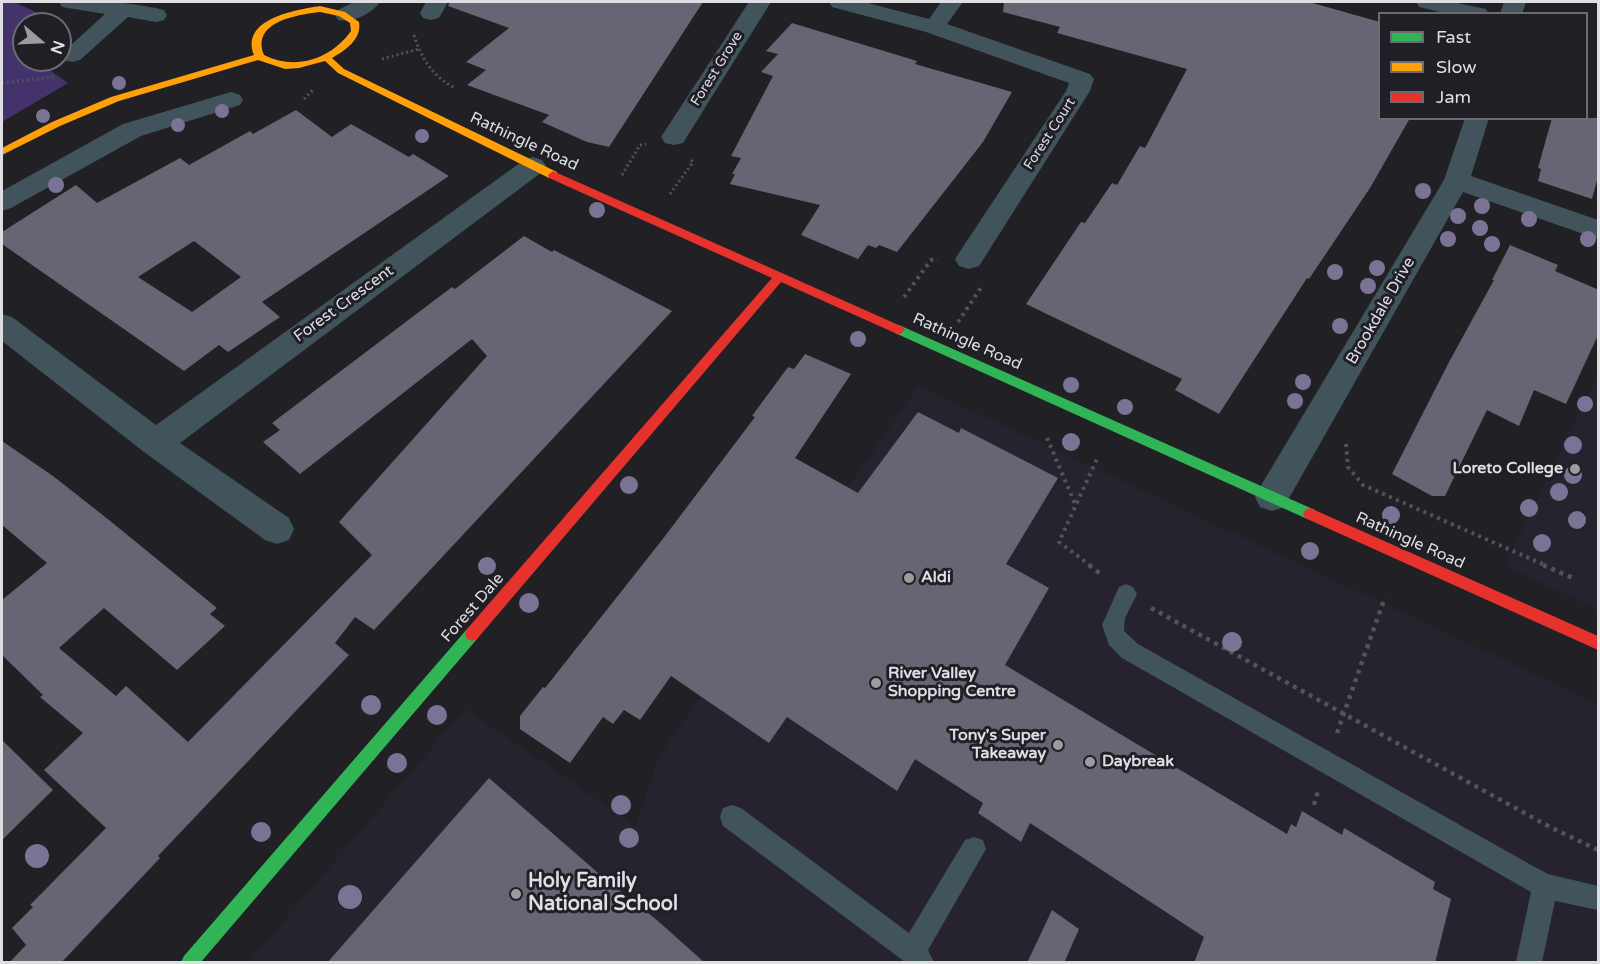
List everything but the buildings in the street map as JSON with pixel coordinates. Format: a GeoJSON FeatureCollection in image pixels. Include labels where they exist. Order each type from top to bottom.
{"type":"FeatureCollection","features":[{"type":"Feature","properties":{"kind":"street"},"geometry":{"type":"LineString","coordinates":[[70,2],[156,15]]}},
{"type":"Feature","properties":{"kind":"street"},"geometry":{"type":"LineString","coordinates":[[346,15],[369,2]]}},
{"type":"Feature","properties":{"kind":"street","name":"Forest Grove"},"geometry":{"type":"LineString","coordinates":[[674,137],[760,2]]}},
{"type":"Feature","properties":{"kind":"street","name":"Forest Court"},"geometry":{"type":"LineString","coordinates":[[840,2],[934,27],[1082,79],[1077,91],[969,259]]}},
{"type":"Feature","properties":{"kind":"street"},"geometry":{"type":"LineString","coordinates":[[934,27],[952,2]]}},
{"type":"Feature","properties":{"kind":"street"},"geometry":{"type":"LineString","coordinates":[[1427,2],[1470,12]]}},
{"type":"Feature","properties":{"kind":"street"},"geometry":{"type":"LineString","coordinates":[[320,9],[346,15],[354,22],[356,31],[352,41],[343,51],[328,59],[296,67],[267,63],[258,57],[254,48],[255,39],[262,29],[296,12],[320,9]]}},
{"type":"Feature","properties":{"kind":"street"},"geometry":{"type":"LineString","coordinates":[[72,55],[122,11]]}},
{"type":"Feature","properties":{"kind":"street"},"geometry":{"type":"LineString","coordinates":[[2,152],[56,124],[116,99],[258,57]]}},
{"type":"Feature","properties":{"kind":"street","name":"Rathingle Road"},"geometry":{"type":"LineString","coordinates":[[328,59],[341,71],[533,166],[1599,643]]}},
{"type":"Feature","properties":{"kind":"street"},"geometry":{"type":"LineString","coordinates":[[2,202],[132,130],[231,100]]}},
{"type":"Feature","properties":{"kind":"street","name":"Brookdale Drive"},"geometry":{"type":"LineString","coordinates":[[1272,497],[1457,180],[1476,120]]}},
{"type":"Feature","properties":{"kind":"street","name":"Forest Crescent"},"geometry":{"type":"LineString","coordinates":[[155,443],[533,166]]}},
{"type":"Feature","properties":{"kind":"street"},"geometry":{"type":"LineString","coordinates":[[1457,180],[1599,230]]}},
{"type":"Feature","properties":{"kind":"street","name":"Forest Dale"},"geometry":{"type":"LineString","coordinates":[[190,963],[780,276]]}},
{"type":"Feature","properties":{"kind":"street"},"geometry":{"type":"LineString","coordinates":[[2,325],[155,443],[277,529]]}},
{"type":"Feature","properties":{"kind":"lane"},"geometry":{"type":"LineString","coordinates":[[1126,594],[1112,622],[1113,634],[1120,644],[1545,886],[1599,898]]}},
{"type":"Feature","properties":{"kind":"lane"},"geometry":{"type":"LineString","coordinates":[[732,817],[917,957],[974,849]]}},
{"type":"Feature","properties":{"kind":"lane"},"geometry":{"type":"LineString","coordinates":[[1529,963],[1545,886]]}},
{"type":"Feature","properties":{"kind":"path"},"geometry":{"type":"LineString","coordinates":[[414,34],[416,44],[427,64],[442,83],[455,88]]}},
{"type":"Feature","properties":{"kind":"path"},"geometry":{"type":"LineString","coordinates":[[599,195],[620,178],[640,145],[674,137],[693,162],[665,201],[650,217]]}},
{"type":"Feature","properties":{"kind":"path"},"geometry":{"type":"LineString","coordinates":[[885,322],[931,260],[969,259],[982,287],[941,348]]}},
{"type":"Feature","properties":{"kind":"path"},"geometry":{"type":"LineString","coordinates":[[1047,438],[1076,506]]}},
{"type":"Feature","properties":{"kind":"path"},"geometry":{"type":"LineString","coordinates":[[1346,444],[1344,460],[1352,473],[1364,484],[1575,579]]}},
{"type":"Feature","properties":{"kind":"path"},"geometry":{"type":"LineString","coordinates":[[1097,459],[1059,542],[1126,594],[1550,827],[1599,850]]}},
{"type":"Feature","properties":{"kind":"path"},"geometry":{"type":"LineString","coordinates":[[1314,805],[1343,713],[1385,597]]}},
{"type":"Feature","properties":{"kind":"shaded area"},"geometry":{"type":"Polygon","coordinates":[[[2,2],[14,2],[36,12],[12,12],[12,72],[52,72],[68,83],[2,122],[2,2]]]}},
{"type":"Feature","properties":{"kind":"shaded area","name":"Loreto College"},"geometry":{"type":"Polygon","coordinates":[[[1598,374],[1598,610],[1505,565],[1598,374]]]}},
{"type":"Feature","properties":{"kind":"shaded area"},"geometry":{"type":"Polygon","coordinates":[[[919,386],[1598,704],[1598,962],[249,962],[465,709],[636,826],[658,758],[919,386]]]}},
{"type":"Feature","properties":{"kind":"traffic: fast"},"geometry":{"type":"LineString","coordinates":[[899,330],[1310,514]]}},
{"type":"Feature","properties":{"kind":"traffic: fast"},"geometry":{"type":"LineString","coordinates":[[190,962],[472,634]]}},
{"type":"Feature","properties":{"kind":"traffic: slow"},"geometry":{"type":"LineString","coordinates":[[320,9],[342,14],[354,22],[356,31],[338,51],[313,63],[299,65],[285,66],[260,57],[255,46],[257,36],[264,28],[286,16],[320,9]]}},
{"type":"Feature","properties":{"kind":"traffic: slow"},"geometry":{"type":"LineString","coordinates":[[2,152],[56,124],[115,99],[258,57]]}},
{"type":"Feature","properties":{"kind":"traffic: slow"},"geometry":{"type":"LineString","coordinates":[[328,59],[341,71],[553,175]]}},
{"type":"Feature","properties":{"kind":"traffic: jam"},"geometry":{"type":"LineString","coordinates":[[553,175],[899,330]]}},
{"type":"Feature","properties":{"kind":"traffic: jam"},"geometry":{"type":"LineString","coordinates":[[472,634],[780,276]]}},
{"type":"Feature","properties":{"kind":"traffic: jam"},"geometry":{"type":"LineString","coordinates":[[1310,514],[1598,643]]}},
{"type":"Feature","properties":{"kind":"place","name":"Loreto College"},"geometry":{"type":"Point","coordinates":[1575,469]}},
{"type":"Feature","properties":{"kind":"place","name":"Aldi"},"geometry":{"type":"Point","coordinates":[909,578]}},
{"type":"Feature","properties":{"kind":"place","name":"River Valley Shopping Centre"},"geometry":{"type":"Point","coordinates":[876,683]}},
{"type":"Feature","properties":{"kind":"place","name":"Tony's Super Takeaway"},"geometry":{"type":"Point","coordinates":[1058,745]}},
{"type":"Feature","properties":{"kind":"place","name":"Daybreak"},"geometry":{"type":"Point","coordinates":[1090,762]}},
{"type":"Feature","properties":{"kind":"place","name":"Holy Family National School"},"geometry":{"type":"Point","coordinates":[516,894]}}]}
